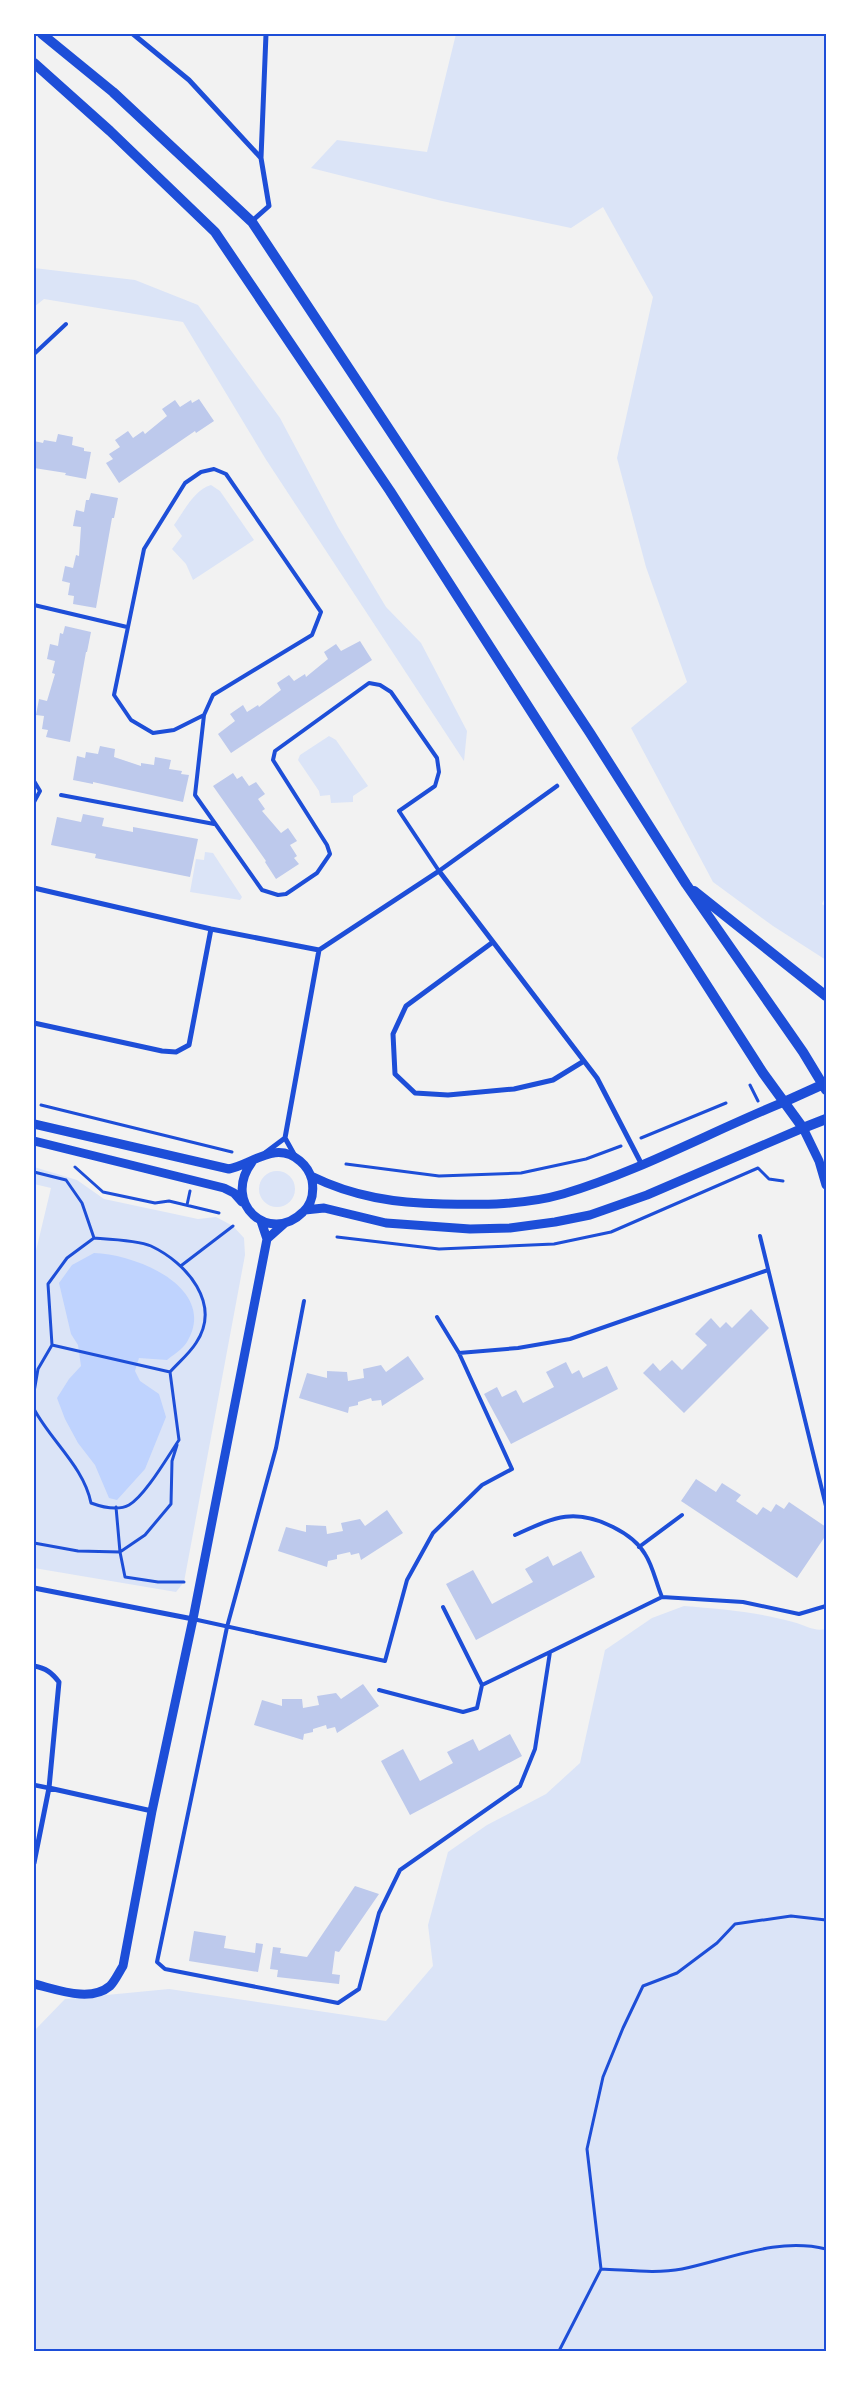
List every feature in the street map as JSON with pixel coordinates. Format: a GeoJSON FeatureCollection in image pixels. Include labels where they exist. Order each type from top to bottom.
{"type":"FeatureCollection","features":[{"type":"Feature","properties":{"kind":"main road"},"geometry":{"type":"LineString","coordinates":[[42,34],[126,105],[252,222],[590,733],[686,884],[825,1085],[784,1102]]}},
{"type":"Feature","properties":{"kind":"main road"},"geometry":{"type":"LineString","coordinates":[[34,63],[110,131],[215,232],[390,491],[763,1073],[803,1128],[826,1119]]}},
{"type":"Feature","properties":{"kind":"main road"},"geometry":{"type":"LineString","coordinates":[[686,884],[826,996]]}},
{"type":"Feature","properties":{"kind":"street"},"geometry":{"type":"LineString","coordinates":[[133,34],[189,80],[261,158]]}},
{"type":"Feature","properties":{"kind":"street"},"geometry":{"type":"LineString","coordinates":[[252,222],[269,206],[261,158],[266,34]]}},
{"type":"Feature","properties":{"kind":"street"},"geometry":{"type":"LineString","coordinates":[[34,888],[211,929],[319,950],[439,871],[558,786]]}},
{"type":"Feature","properties":{"kind":"street"},"geometry":{"type":"LineString","coordinates":[[439,871],[597,1078],[642,1165]]}},
{"type":"Feature","properties":{"kind":"street"},"geometry":{"type":"LineString","coordinates":[[34,1023],[162,1052],[176,1052],[189,1045],[211,929]]}},
{"type":"Feature","properties":{"kind":"street"},"geometry":{"type":"LineString","coordinates":[[493,942],[406,1006],[392,1034],[395,1074],[415,1093],[448,1095],[514,1089],[553,1080],[584,1061]]}},
{"type":"Feature","properties":{"kind":"street"},"geometry":{"type":"LineString","coordinates":[[267,1239],[285,1223],[296,1218],[305,1210],[311,1200],[313,1187],[311,1176],[305,1165],[296,1157],[285,1138],[319,950]]}},
{"type":"Feature","properties":{"kind":"street"},"geometry":{"type":"LineString","coordinates":[[311,1176],[338,1189],[373,1198],[423,1204],[481,1205],[518,1202],[562,1194],[642,1165],[784,1102]]}},
{"type":"Feature","properties":{"kind":"street"},"geometry":{"type":"LineString","coordinates":[[34,1124],[228,1169],[252,1162]]}},
{"type":"Feature","properties":{"kind":"street"},"geometry":{"type":"LineString","coordinates":[[305,1210],[324,1208],[386,1223],[470,1229],[510,1228],[555,1222],[590,1215],[647,1195],[803,1128],[819,1161],[826,1185]]}},
{"type":"Feature","properties":{"kind":"street"},"geometry":{"type":"LineString","coordinates":[[244,1204],[241,1182],[245,1171],[252,1162],[285,1138]]}},
{"type":"Feature","properties":{"kind":"street"},"geometry":{"type":"LineString","coordinates":[[34,1141],[224,1188],[234,1193],[251,1214],[261,1220],[273,1224],[285,1223]]}},
{"type":"Feature","properties":{"kind":"street"},"geometry":{"type":"LineString","coordinates":[[262,1155],[273,1152],[296,1157]]}},
{"type":"Feature","properties":{"kind":"street"},"geometry":{"type":"LineString","coordinates":[[34,1984],[78,1994],[96,1993],[111,1985],[123,1966],[152,1811],[194,1619],[267,1239],[261,1220]]}},
{"type":"Feature","properties":{"kind":"street"},"geometry":{"type":"LineString","coordinates":[[34,1588],[194,1619]]}},
{"type":"Feature","properties":{"kind":"street"},"geometry":{"type":"LineString","coordinates":[[34,1666],[43,1667],[53,1674],[59,1682],[49,1788],[34,1863]]}},
{"type":"Feature","properties":{"kind":"street"},"geometry":{"type":"LineString","coordinates":[[34,1785],[152,1811]]}},
{"type":"Feature","properties":{"kind":"lane"},"geometry":{"type":"LineString","coordinates":[[34,354],[66,324]]}},
{"type":"Feature","properties":{"kind":"lane"},"geometry":{"type":"LineString","coordinates":[[204,715],[174,730],[153,733],[131,720],[114,695],[126,627],[144,549],[185,483],[201,472],[214,469],[226,474],[321,612],[312,634],[213,695],[204,715],[195,795],[262,890],[278,895],[286,894],[317,873],[330,854],[327,845],[273,760],[275,751],[370,684],[380,685],[391,692],[437,758],[439,772],[435,786],[399,811],[439,871]]}},
{"type":"Feature","properties":{"kind":"lane"},"geometry":{"type":"LineString","coordinates":[[34,605],[126,627]]}},
{"type":"Feature","properties":{"kind":"lane"},"geometry":{"type":"LineString","coordinates":[[34,781],[40,791],[34,802]]}},
{"type":"Feature","properties":{"kind":"lane"},"geometry":{"type":"LineString","coordinates":[[61,796],[214,824]]}},
{"type":"Feature","properties":{"kind":"lane"},"geometry":{"type":"LineString","coordinates":[[760,1236],[826,1506]]}},
{"type":"Feature","properties":{"kind":"lane"},"geometry":{"type":"LineString","coordinates":[[458,1353],[518,1348],[570,1339],[768,1270]]}},
{"type":"Feature","properties":{"kind":"lane"},"geometry":{"type":"LineString","coordinates":[[304,1301],[276,1448],[227,1627],[157,1962],[165,1969],[338,2002],[359,1990],[379,1913],[400,1870],[520,1786],[535,1749],[550,1652]]}},
{"type":"Feature","properties":{"kind":"lane"},"geometry":{"type":"LineString","coordinates":[[194,1619],[384,1661],[407,1580],[433,1534],[482,1486],[512,1469],[458,1353],[437,1318]]}},
{"type":"Feature","properties":{"kind":"lane"},"geometry":{"type":"LineString","coordinates":[[515,1535],[549,1520],[571,1515],[595,1518],[626,1534],[645,1554],[662,1597]]}},
{"type":"Feature","properties":{"kind":"lane"},"geometry":{"type":"LineString","coordinates":[[639,1547],[682,1516]]}},
{"type":"Feature","properties":{"kind":"lane"},"geometry":{"type":"LineString","coordinates":[[482,1685],[662,1597],[743,1602],[799,1614],[826,1606]]}},
{"type":"Feature","properties":{"kind":"lane"},"geometry":{"type":"LineString","coordinates":[[379,1690],[462,1712],[477,1708],[482,1685],[443,1607]]}},
{"type":"Feature","properties":{"kind":"path"},"geometry":{"type":"LineString","coordinates":[[346,1164],[438,1176],[521,1172],[586,1159],[726,1103]]}},
{"type":"Feature","properties":{"kind":"path"},"geometry":{"type":"LineString","coordinates":[[41,1106],[232,1152]]}},
{"type":"Feature","properties":{"kind":"path"},"geometry":{"type":"LineString","coordinates":[[69,1165],[77,1167],[103,1192],[155,1203],[169,1201],[219,1213]]}},
{"type":"Feature","properties":{"kind":"path"},"geometry":{"type":"LineString","coordinates":[[34,1172],[66,1180],[82,1203],[94,1238]]}},
{"type":"Feature","properties":{"kind":"path"},"geometry":{"type":"LineString","coordinates":[[182,1266],[233,1226]]}},
{"type":"Feature","properties":{"kind":"path"},"geometry":{"type":"LineString","coordinates":[[34,1392],[36,1369],[52,1345],[48,1284],[67,1258],[94,1238],[150,1245],[182,1266],[200,1290],[206,1318],[196,1343],[170,1372],[179,1440],[172,1461],[171,1504],[145,1535],[120,1552],[78,1551],[34,1543]]}},
{"type":"Feature","properties":{"kind":"path"},"geometry":{"type":"LineString","coordinates":[[52,1345],[170,1372]]}},
{"type":"Feature","properties":{"kind":"path"},"geometry":{"type":"LineString","coordinates":[[34,1409],[44,1428],[84,1481],[88,1489],[90,1503],[107,1508],[128,1505],[148,1486],[179,1440]]}},
{"type":"Feature","properties":{"kind":"path"},"geometry":{"type":"LineString","coordinates":[[116,1507],[120,1552],[125,1576],[158,1582],[184,1582]]}},
{"type":"Feature","properties":{"kind":"path"},"geometry":{"type":"LineString","coordinates":[[559,2351],[601,2269],[587,2148],[604,2077],[623,2028],[643,1986],[677,1973],[717,1942],[735,1924],[791,1916],[826,1920]]}},
{"type":"Feature","properties":{"kind":"path"},"geometry":{"type":"LineString","coordinates":[[601,2269],[647,2271],[680,2269],[763,2248],[809,2245],[826,2249]]}},
{"type":"Feature","properties":{"kind":"shaded area"},"geometry":{"type":"Polygon","coordinates":[[[456,34],[826,34],[826,895],[822,904],[826,907],[826,960],[773,926],[713,882],[631,728],[687,682],[646,567],[617,458],[653,297],[603,207],[571,228],[442,201],[311,168],[337,140],[427,152],[456,34]]]}},
{"type":"Feature","properties":{"kind":"shaded area"},"geometry":{"type":"Polygon","coordinates":[[[34,268],[135,280],[198,305],[280,418],[338,527],[386,607],[421,643],[467,731],[464,761],[265,458],[183,322],[44,299],[34,307],[34,268]]]}},
{"type":"Feature","properties":{"kind":"shaded area"},"geometry":{"type":"Polygon","coordinates":[[[211,485],[220,491],[254,540],[193,580],[186,564],[172,549],[182,536],[174,525],[194,496],[211,485]]]}},
{"type":"Feature","properties":{"kind":"shaded area"},"geometry":{"type":"Polygon","coordinates":[[[329,736],[336,740],[368,786],[353,796],[353,802],[331,803],[330,795],[320,796],[319,791],[298,760],[300,755],[329,736]]]}},
{"type":"Feature","properties":{"kind":"shaded area"},"geometry":{"type":"Polygon","coordinates":[[[205,852],[213,853],[242,897],[240,900],[190,892],[196,859],[204,860],[205,852]]]}},
{"type":"Feature","properties":{"kind":"shaded area"},"geometry":{"type":"Polygon","coordinates":[[[34,1167],[77,1180],[104,1199],[198,1219],[216,1217],[233,1226],[244,1238],[245,1255],[184,1582],[176,1592],[34,1568],[34,1259],[51,1188],[34,1184],[34,1167]]]}},
{"type":"Feature","properties":{"kind":"shaded area"},"geometry":{"type":"Polygon","coordinates":[[[277,1171],[290,1176],[295,1189],[290,1202],[277,1207],[264,1202],[259,1189],[264,1176],[277,1171]]]}},
{"type":"Feature","properties":{"kind":"shaded area"},"geometry":{"type":"Polygon","coordinates":[[[684,1606],[753,1613],[797,1623],[813,1629],[826,1629],[826,2351],[34,2351],[34,2031],[65,1999],[169,1989],[386,2021],[433,1966],[428,1925],[448,1852],[487,1825],[546,1794],[580,1763],[605,1650],[652,1618],[684,1606]]]}},
{"type":"Feature","properties":{"kind":"water"},"geometry":{"type":"Polygon","coordinates":[[[94,1253],[131,1260],[150,1267],[168,1278],[183,1290],[192,1305],[194,1323],[185,1345],[167,1360],[139,1358],[135,1371],[140,1381],[159,1394],[166,1417],[145,1469],[117,1500],[109,1498],[95,1465],[78,1443],[65,1419],[57,1398],[69,1379],[81,1366],[78,1345],[71,1334],[59,1283],[72,1265],[94,1253]]]}},
{"type":"Feature","properties":{"kind":"building"},"geometry":{"type":"Polygon","coordinates":[[[199,399],[214,421],[196,433],[195,431],[119,483],[106,463],[113,459],[109,454],[120,447],[115,440],[128,431],[133,438],[143,431],[145,434],[167,416],[162,409],[175,400],[180,407],[191,400],[192,403],[199,399]]]}},
{"type":"Feature","properties":{"kind":"building"},"geometry":{"type":"Polygon","coordinates":[[[58,434],[73,437],[72,445],[91,452],[86,479],[65,475],[66,473],[34,468],[34,441],[43,443],[44,440],[56,442],[58,434]]]}},
{"type":"Feature","properties":{"kind":"building"},"geometry":{"type":"Polygon","coordinates":[[[91,493],[118,498],[114,518],[112,518],[96,608],[73,604],[74,596],[68,595],[70,583],[62,581],[65,566],[73,568],[76,555],[79,556],[81,527],[73,526],[76,510],[84,512],[86,500],[89,500],[91,493]]]}},
{"type":"Feature","properties":{"kind":"building"},"geometry":{"type":"Polygon","coordinates":[[[65,626],[91,632],[70,742],[46,737],[48,730],[42,729],[44,716],[36,715],[39,699],[47,701],[55,674],[52,673],[55,661],[47,659],[50,644],[58,646],[60,633],[63,634],[65,626]]]}},
{"type":"Feature","properties":{"kind":"building"},"geometry":{"type":"Polygon","coordinates":[[[360,641],[372,660],[231,753],[218,734],[235,721],[230,714],[243,705],[247,712],[258,705],[259,707],[281,690],[277,683],[289,675],[294,681],[305,674],[306,677],[328,659],[324,652],[336,644],[341,651],[360,641]]]}},
{"type":"Feature","properties":{"kind":"building"},"geometry":{"type":"Polygon","coordinates":[[[100,746],[115,749],[114,757],[141,766],[141,763],[154,765],[155,757],[171,760],[169,769],[182,771],[181,774],[189,775],[183,802],[93,782],[93,784],[73,780],[77,756],[85,758],[86,752],[98,754],[100,746]]]}},
{"type":"Feature","properties":{"kind":"building"},"geometry":{"type":"Polygon","coordinates":[[[233,773],[237,779],[242,776],[249,786],[256,782],[265,794],[258,799],[265,809],[262,811],[281,833],[288,828],[297,841],[290,845],[297,856],[294,858],[299,864],[276,879],[266,861],[213,786],[233,773]]]}},
{"type":"Feature","properties":{"kind":"building"},"geometry":{"type":"Polygon","coordinates":[[[83,814],[104,818],[102,826],[133,832],[133,827],[198,839],[190,877],[95,858],[96,854],[51,845],[57,817],[81,822],[83,814]]]}},
{"type":"Feature","properties":{"kind":"building"},"geometry":{"type":"Polygon","coordinates":[[[751,1309],[769,1328],[684,1413],[643,1373],[653,1363],[660,1371],[672,1360],[682,1370],[707,1345],[695,1334],[711,1318],[720,1328],[726,1322],[732,1328],[751,1309]]]}},
{"type":"Feature","properties":{"kind":"building"},"geometry":{"type":"Polygon","coordinates":[[[408,1356],[424,1379],[382,1406],[381,1400],[372,1401],[371,1398],[358,1402],[358,1405],[349,1407],[348,1413],[299,1398],[307,1373],[327,1378],[327,1371],[347,1372],[348,1381],[364,1378],[363,1369],[381,1365],[386,1372],[408,1356]]]}},
{"type":"Feature","properties":{"kind":"building"},"geometry":{"type":"Polygon","coordinates":[[[566,1362],[572,1374],[579,1370],[583,1378],[607,1366],[618,1389],[511,1444],[484,1394],[497,1387],[502,1397],[516,1390],[523,1403],[554,1387],[546,1372],[566,1362]]]}},
{"type":"Feature","properties":{"kind":"building"},"geometry":{"type":"Polygon","coordinates":[[[696,1479],[716,1492],[722,1483],[741,1495],[736,1501],[757,1515],[763,1507],[771,1512],[776,1504],[784,1509],[789,1502],[826,1527],[826,1535],[797,1578],[681,1501],[696,1479]]]}},
{"type":"Feature","properties":{"kind":"building"},"geometry":{"type":"Polygon","coordinates":[[[387,1510],[403,1533],[361,1560],[359,1553],[351,1555],[350,1552],[337,1555],[337,1559],[328,1561],[327,1567],[278,1551],[286,1527],[306,1532],[306,1525],[326,1526],[327,1534],[343,1531],[341,1523],[360,1519],[365,1526],[387,1510]]]}},
{"type":"Feature","properties":{"kind":"building"},"geometry":{"type":"Polygon","coordinates":[[[581,1551],[595,1577],[476,1640],[446,1584],[473,1570],[492,1604],[533,1582],[525,1569],[548,1556],[553,1566],[581,1551]]]}},
{"type":"Feature","properties":{"kind":"building"},"geometry":{"type":"Polygon","coordinates":[[[363,1684],[379,1706],[337,1733],[335,1727],[327,1729],[326,1725],[313,1729],[313,1732],[304,1734],[303,1740],[254,1725],[262,1700],[282,1706],[282,1699],[302,1699],[303,1708],[319,1705],[317,1696],[336,1693],[341,1699],[363,1684]]]}},
{"type":"Feature","properties":{"kind":"building"},"geometry":{"type":"Polygon","coordinates":[[[510,1734],[522,1756],[410,1815],[381,1761],[403,1749],[420,1781],[453,1763],[447,1752],[473,1739],[479,1751],[510,1734]]]}},
{"type":"Feature","properties":{"kind":"building"},"geometry":{"type":"Polygon","coordinates":[[[355,1886],[379,1894],[339,1952],[335,1951],[332,1974],[340,1975],[339,1984],[277,1977],[278,1970],[270,1969],[273,1947],[281,1948],[280,1953],[307,1957],[355,1886]]]}},
{"type":"Feature","properties":{"kind":"building"},"geometry":{"type":"Polygon","coordinates":[[[194,1931],[226,1936],[224,1948],[255,1953],[256,1943],[263,1944],[258,1972],[189,1961],[194,1931]]]}}]}
